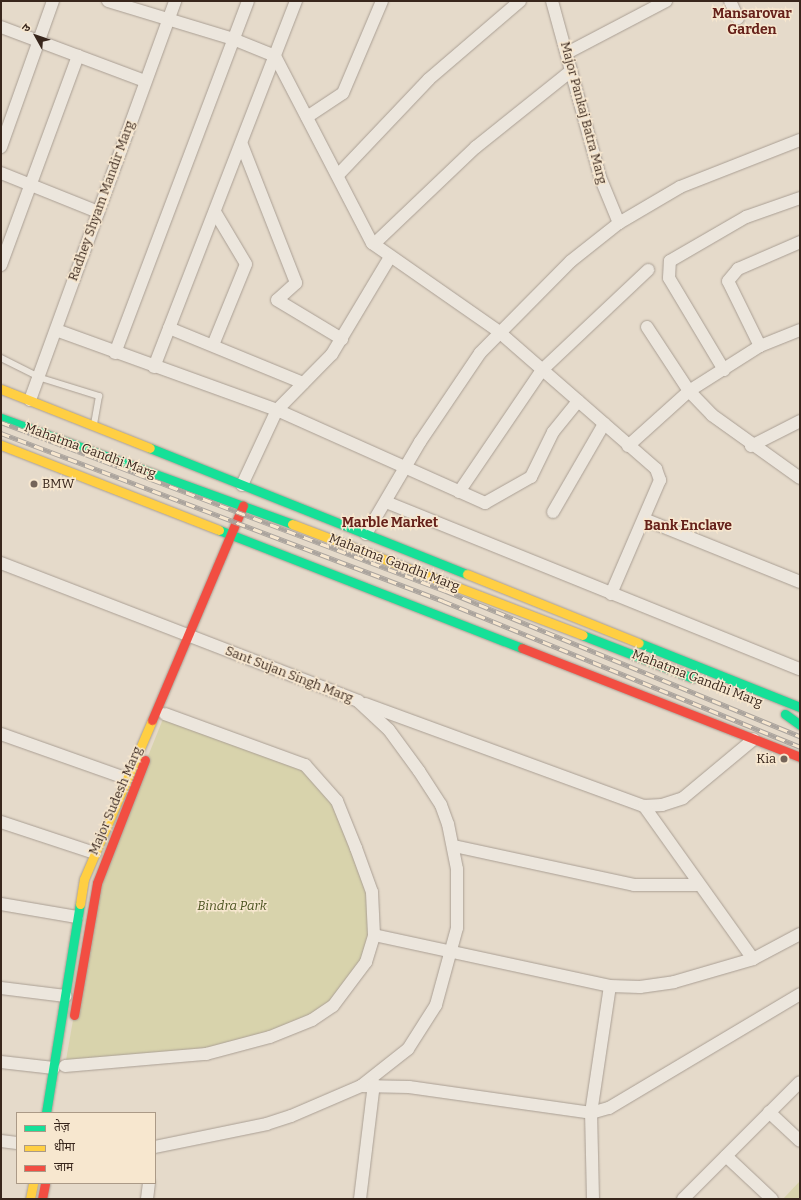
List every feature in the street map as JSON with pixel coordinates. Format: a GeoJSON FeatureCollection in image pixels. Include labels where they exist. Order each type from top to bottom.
{"type":"FeatureCollection","features":[{"type":"Feature","properties":{"kind":"street"},"geometry":{"type":"LineString","coordinates":[[1,147],[54,1]]}},
{"type":"Feature","properties":{"kind":"street"},"geometry":{"type":"LineString","coordinates":[[108,1],[233,39],[275,56],[374,244],[390,257],[498,331],[660,474],[644,519],[611,594]]}},
{"type":"Feature","properties":{"kind":"street","name":"Radhey Shyam Mandir Marg"},"geometry":{"type":"LineString","coordinates":[[37,376],[165,18],[168,1]]}},
{"type":"Feature","properties":{"kind":"street","name":"Radhey Shyam Mandir Marg"},"geometry":{"type":"LineString","coordinates":[[165,18],[175,1]]}},
{"type":"Feature","properties":{"kind":"street"},"geometry":{"type":"LineString","coordinates":[[115,353],[248,1]]}},
{"type":"Feature","properties":{"kind":"street"},"geometry":{"type":"LineString","coordinates":[[154,367],[242,145],[296,1]]}},
{"type":"Feature","properties":{"kind":"street"},"geometry":{"type":"LineString","coordinates":[[307,117],[343,93],[382,1]]}},
{"type":"Feature","properties":{"kind":"street"},"geometry":{"type":"LineString","coordinates":[[338,175],[429,79],[520,1]]}},
{"type":"Feature","properties":{"kind":"street","name":"Major Pankaj Batra Marg"},"geometry":{"type":"LineString","coordinates":[[552,1],[600,177],[619,223]]}},
{"type":"Feature","properties":{"kind":"street"},"geometry":{"type":"LineString","coordinates":[[567,53],[666,1]]}},
{"type":"Feature","properties":{"kind":"street"},"geometry":{"type":"LineString","coordinates":[[730,1],[738,18]]}},
{"type":"Feature","properties":{"kind":"street"},"geometry":{"type":"LineString","coordinates":[[1,27],[143,80]]}},
{"type":"Feature","properties":{"kind":"street"},"geometry":{"type":"LineString","coordinates":[[1,265],[78,56]]}},
{"type":"Feature","properties":{"kind":"street"},"geometry":{"type":"LineString","coordinates":[[374,244],[476,147],[571,71]]}},
{"type":"Feature","properties":{"kind":"street"},"geometry":{"type":"LineString","coordinates":[[366,534],[462,379],[498,331],[571,261],[619,223],[680,187],[744,159],[800,140]]}},
{"type":"Feature","properties":{"kind":"street"},"geometry":{"type":"LineString","coordinates":[[242,145],[296,282],[277,300],[342,339]]}},
{"type":"Feature","properties":{"kind":"street"},"geometry":{"type":"LineString","coordinates":[[1,172],[96,211]]}},
{"type":"Feature","properties":{"kind":"street"},"geometry":{"type":"LineString","coordinates":[[724,370],[669,278],[670,261],[746,217],[800,198]]}},
{"type":"Feature","properties":{"kind":"street","name":"Radhey Shyam Mandir Marg"},"geometry":{"type":"LineString","coordinates":[[27,399],[56,330],[96,211]]}},
{"type":"Feature","properties":{"kind":"street"},"geometry":{"type":"LineString","coordinates":[[213,345],[246,264],[215,212]]}},
{"type":"Feature","properties":{"kind":"street"},"geometry":{"type":"LineString","coordinates":[[760,346],[728,281],[738,269],[800,242]]}},
{"type":"Feature","properties":{"kind":"street"},"geometry":{"type":"LineString","coordinates":[[242,485],[277,410],[303,384],[342,339],[390,257]]}},
{"type":"Feature","properties":{"kind":"street"},"geometry":{"type":"LineString","coordinates":[[459,492],[542,370],[648,270]]}},
{"type":"Feature","properties":{"kind":"street"},"geometry":{"type":"LineString","coordinates":[[647,327],[689,391],[726,428],[800,478]]}},
{"type":"Feature","properties":{"kind":"street"},"geometry":{"type":"LineString","coordinates":[[169,328],[213,345],[303,384]]}},
{"type":"Feature","properties":{"kind":"street"},"geometry":{"type":"LineString","coordinates":[[56,330],[115,353],[277,410],[405,469],[485,503],[531,477],[553,432],[578,401]]}},
{"type":"Feature","properties":{"kind":"street"},"geometry":{"type":"LineString","coordinates":[[628,446],[689,391],[760,346],[800,330]]}},
{"type":"Feature","properties":{"kind":"street","name":"Mahatma Gandhi Marg"},"geometry":{"type":"LineString","coordinates":[[1,389],[800,707]]}},
{"type":"Feature","properties":{"kind":"street","name":"Mahatma Gandhi Marg"},"geometry":{"type":"LineString","coordinates":[[1,418],[248,508],[704,682]]}},
{"type":"Feature","properties":{"kind":"street"},"geometry":{"type":"LineString","coordinates":[[751,446],[800,421]]}},
{"type":"Feature","properties":{"kind":"street"},"geometry":{"type":"LineString","coordinates":[[554,512],[604,424]]}},
{"type":"Feature","properties":{"kind":"street"},"geometry":{"type":"LineString","coordinates":[[1,445],[236,535],[800,757]]}},
{"type":"Feature","properties":{"kind":"street"},"geometry":{"type":"LineString","coordinates":[[386,502],[800,669]]}},
{"type":"Feature","properties":{"kind":"street","name":"Major Sudesh Marg"},"geometry":{"type":"LineString","coordinates":[[57,1112],[66,996],[77,917],[84,881],[125,778],[191,638],[248,508]]}},
{"type":"Feature","properties":{"kind":"street"},"geometry":{"type":"LineString","coordinates":[[644,519],[800,582]]}},
{"type":"Feature","properties":{"kind":"street","name":"Sant Sujan Singh Marg"},"geometry":{"type":"LineString","coordinates":[[1,563],[191,638],[358,701],[389,730],[419,771],[441,805],[454,846],[458,922],[453,952],[436,1005],[420,1033],[394,1062],[361,1086],[267,1124],[156,1148]]}},
{"type":"Feature","properties":{"kind":"street","name":"Major Sudesh Marg"},"geometry":{"type":"LineString","coordinates":[[72,1028],[97,883],[165,714],[191,638]]}},
{"type":"Feature","properties":{"kind":"street","name":"Mahatma Gandhi Marg"},"geometry":{"type":"LineString","coordinates":[[778,698],[800,702]]}},
{"type":"Feature","properties":{"kind":"street"},"geometry":{"type":"LineString","coordinates":[[358,701],[644,806],[662,805],[683,798],[754,739]]}},
{"type":"Feature","properties":{"kind":"street"},"geometry":{"type":"LineString","coordinates":[[800,720],[782,712],[800,725]]}},
{"type":"Feature","properties":{"kind":"street"},"geometry":{"type":"LineString","coordinates":[[1,1062],[61,1073],[206,1054],[270,1036],[312,1020],[333,1006],[366,962],[374,935],[372,892],[354,841],[337,801],[305,765],[165,714]]}},
{"type":"Feature","properties":{"kind":"street"},"geometry":{"type":"LineString","coordinates":[[1,734],[125,778]]}},
{"type":"Feature","properties":{"kind":"street"},"geometry":{"type":"LineString","coordinates":[[644,806],[753,959]]}},
{"type":"Feature","properties":{"kind":"street"},"geometry":{"type":"LineString","coordinates":[[1,822],[95,853]]}},
{"type":"Feature","properties":{"kind":"street"},"geometry":{"type":"LineString","coordinates":[[454,846],[634,885],[699,885]]}},
{"type":"Feature","properties":{"kind":"street"},"geometry":{"type":"LineString","coordinates":[[84,881],[97,883]]}},
{"type":"Feature","properties":{"kind":"street"},"geometry":{"type":"LineString","coordinates":[[1,904],[77,917]]}},
{"type":"Feature","properties":{"kind":"street"},"geometry":{"type":"LineString","coordinates":[[374,935],[610,986],[668,984],[753,959],[800,934]]}},
{"type":"Feature","properties":{"kind":"street"},"geometry":{"type":"LineString","coordinates":[[593,1199],[590,1113],[610,986]]}},
{"type":"Feature","properties":{"kind":"street"},"geometry":{"type":"LineString","coordinates":[[1,988],[66,996]]}},
{"type":"Feature","properties":{"kind":"street"},"geometry":{"type":"LineString","coordinates":[[361,1086],[374,1084],[590,1113],[609,1108],[800,994]]}},
{"type":"Feature","properties":{"kind":"street","name":"Major Sudesh Marg"},"geometry":{"type":"LineString","coordinates":[[46,1112],[68,1051]]}},
{"type":"Feature","properties":{"kind":"street"},"geometry":{"type":"LineString","coordinates":[[684,1199],[800,1082]]}},
{"type":"Feature","properties":{"kind":"street"},"geometry":{"type":"LineString","coordinates":[[360,1199],[374,1084]]}},
{"type":"Feature","properties":{"kind":"street"},"geometry":{"type":"LineString","coordinates":[[769,1112],[800,1142]]}},
{"type":"Feature","properties":{"kind":"street"},"geometry":{"type":"LineString","coordinates":[[1,1141],[16,1143]]}},
{"type":"Feature","properties":{"kind":"street"},"geometry":{"type":"LineString","coordinates":[[726,1156],[772,1199]]}},
{"type":"Feature","properties":{"kind":"street"},"geometry":{"type":"LineString","coordinates":[[30,1199],[33,1184]]}},
{"type":"Feature","properties":{"kind":"street"},"geometry":{"type":"LineString","coordinates":[[42,1199],[45,1184]]}},
{"type":"Feature","properties":{"kind":"street"},"geometry":{"type":"LineString","coordinates":[[147,1199],[149,1184]]}},
{"type":"Feature","properties":{"kind":"lane"},"geometry":{"type":"LineString","coordinates":[[1,358],[37,376],[99,396],[93,426]]}},
{"type":"Feature","properties":{"kind":"green space","name":"Bindra Park"},"geometry":{"type":"Polygon","coordinates":[[[165,714],[305,765],[337,801],[370,886],[374,935],[366,962],[312,1020],[206,1054],[65,1066],[97,883],[165,714]]]}},
{"type":"Feature","properties":{"kind":"green space"},"geometry":{"type":"Polygon","coordinates":[[[800,1181],[800,1199],[783,1199],[800,1181]]]}},
{"type":"Feature","properties":{"kind":"railway"},"geometry":{"type":"LineString","coordinates":[[1,422],[446,591],[800,736]]}},
{"type":"Feature","properties":{"kind":"railway"},"geometry":{"type":"LineString","coordinates":[[1,433],[443,601],[800,747]]}},
{"type":"Feature","properties":{"kind":"traffic: fast"},"geometry":{"type":"LineString","coordinates":[[1,418],[292,524]]}},
{"type":"Feature","properties":{"kind":"traffic: fast"},"geometry":{"type":"LineString","coordinates":[[150,448],[467,574]]}},
{"type":"Feature","properties":{"kind":"traffic: fast"},"geometry":{"type":"LineString","coordinates":[[219,530],[522,648]]}},
{"type":"Feature","properties":{"kind":"traffic: fast"},"geometry":{"type":"LineString","coordinates":[[582,635],[693,678]]}},
{"type":"Feature","properties":{"kind":"traffic: fast"},"geometry":{"type":"LineString","coordinates":[[639,643],[800,707]]}},
{"type":"Feature","properties":{"kind":"traffic: fast"},"geometry":{"type":"LineString","coordinates":[[785,714],[800,725]]}},
{"type":"Feature","properties":{"kind":"traffic: fast"},"geometry":{"type":"LineString","coordinates":[[46,1112],[80,904]]}},
{"type":"Feature","properties":{"kind":"traffic: slow"},"geometry":{"type":"LineString","coordinates":[[1,389],[150,448]]}},
{"type":"Feature","properties":{"kind":"traffic: slow"},"geometry":{"type":"LineString","coordinates":[[1,445],[219,530]]}},
{"type":"Feature","properties":{"kind":"traffic: slow"},"geometry":{"type":"LineString","coordinates":[[292,524],[582,635]]}},
{"type":"Feature","properties":{"kind":"traffic: slow"},"geometry":{"type":"LineString","coordinates":[[467,574],[639,643]]}},
{"type":"Feature","properties":{"kind":"traffic: slow"},"geometry":{"type":"LineString","coordinates":[[80,904],[84,879],[152,720]]}},
{"type":"Feature","properties":{"kind":"traffic: slow"},"geometry":{"type":"LineString","coordinates":[[30,1199],[33,1184]]}},
{"type":"Feature","properties":{"kind":"traffic: jam"},"geometry":{"type":"LineString","coordinates":[[152,720],[243,506]]}},
{"type":"Feature","properties":{"kind":"traffic: jam"},"geometry":{"type":"LineString","coordinates":[[522,648],[800,757]]}},
{"type":"Feature","properties":{"kind":"traffic: jam"},"geometry":{"type":"LineString","coordinates":[[74,1015],[97,883],[145,760]]}},
{"type":"Feature","properties":{"kind":"traffic: jam"},"geometry":{"type":"LineString","coordinates":[[42,1199],[45,1184]]}},
{"type":"Feature","properties":{"kind":"place","name":"BMW"},"geometry":{"type":"Point","coordinates":[34,484]}},
{"type":"Feature","properties":{"kind":"place","name":"Kia"},"geometry":{"type":"Point","coordinates":[784,759]}},
{"type":"Feature","properties":{"kind":"district","name":"Mansarovar Garden"},"geometry":{"type":"Point","coordinates":[752,22]}},
{"type":"Feature","properties":{"kind":"district","name":"Marble Market"},"geometry":{"type":"Point","coordinates":[390,523]}},
{"type":"Feature","properties":{"kind":"district","name":"Bank Enclave"},"geometry":{"type":"Point","coordinates":[688,526]}}]}
